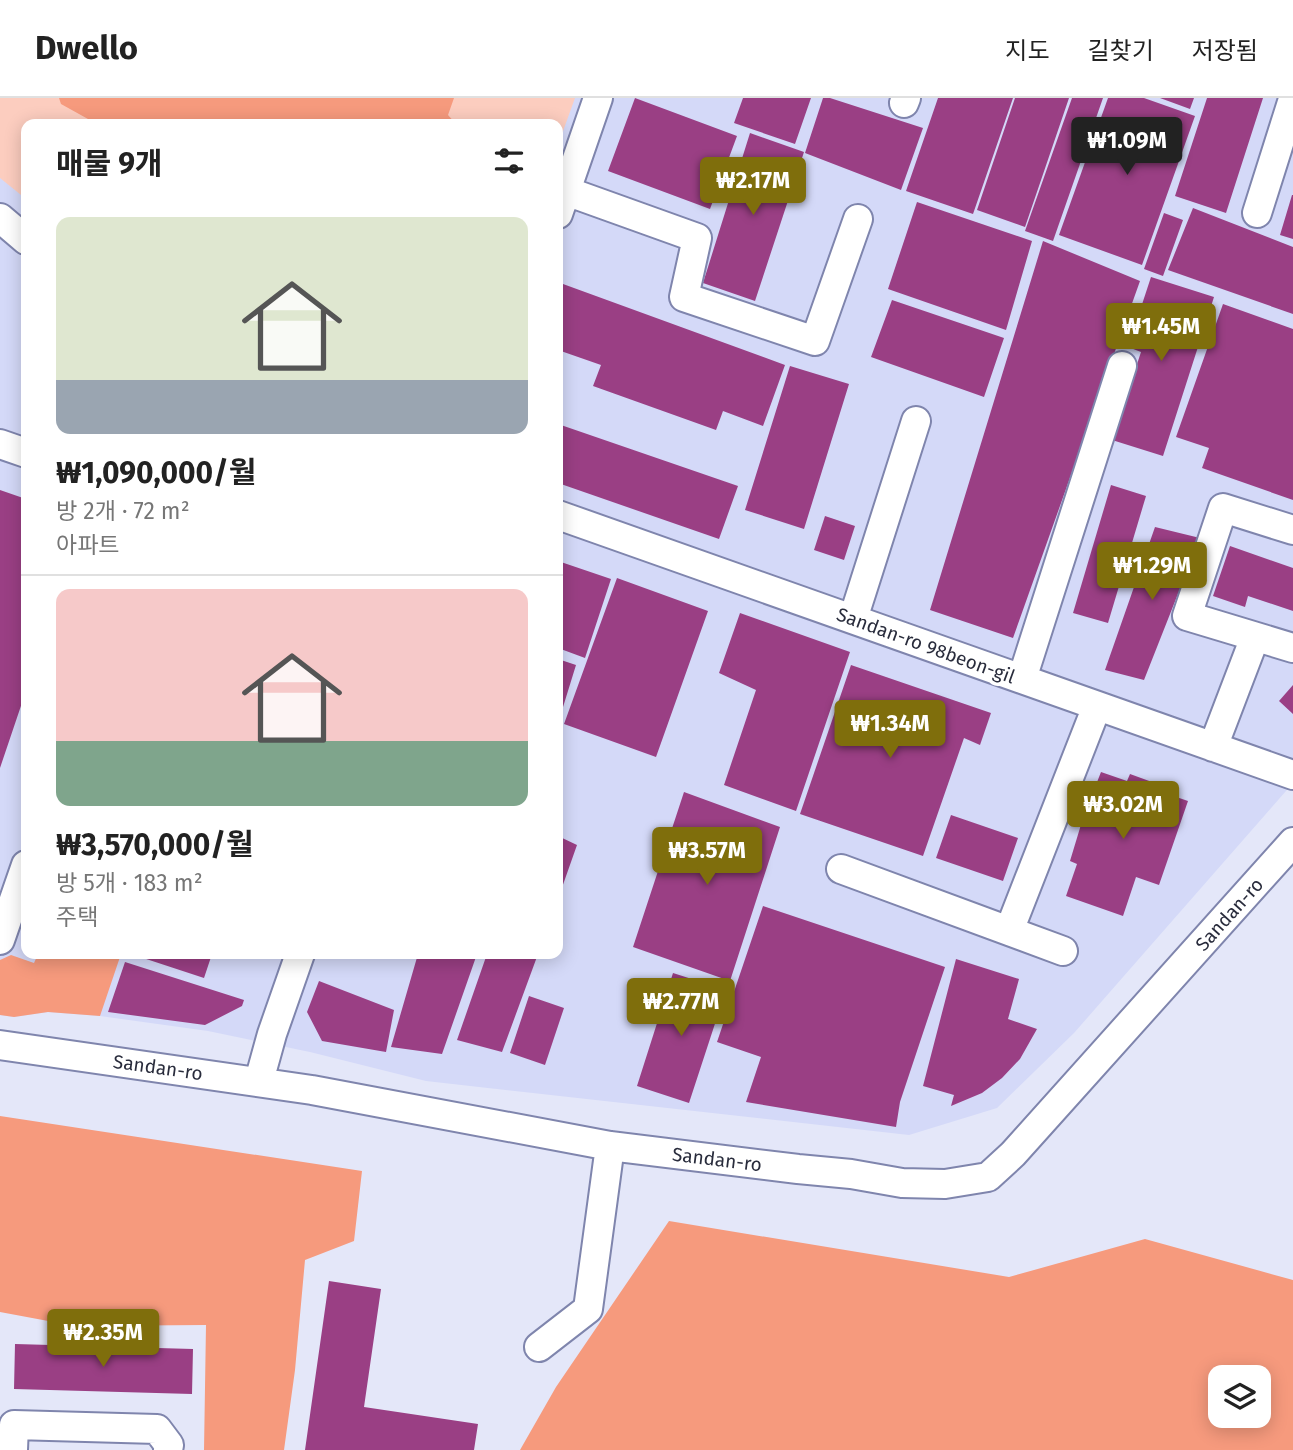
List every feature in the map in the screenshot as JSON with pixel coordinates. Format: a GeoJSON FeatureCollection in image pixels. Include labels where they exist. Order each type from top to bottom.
{"type":"FeatureCollection","features":[{"type":"Feature","properties":{"kind":"lane"},"geometry":{"type":"LineString","coordinates":[[563,199],[598,98]]}},
{"type":"Feature","properties":{"kind":"lane"},"geometry":{"type":"LineString","coordinates":[[1257,213],[1293,99]]}},
{"type":"Feature","properties":{"kind":"lane"},"geometry":{"type":"LineString","coordinates":[[563,202],[697,238],[684,298],[815,341],[858,219]]}},
{"type":"Feature","properties":{"kind":"lane"},"geometry":{"type":"LineString","coordinates":[[0,218],[21,236]]}},
{"type":"Feature","properties":{"kind":"lane"},"geometry":{"type":"LineString","coordinates":[[1021,679],[1122,366]]}},
{"type":"Feature","properties":{"kind":"lane"},"geometry":{"type":"LineString","coordinates":[[853,619],[916,421]]}},
{"type":"Feature","properties":{"kind":"lane"},"geometry":{"type":"LineString","coordinates":[[0,444],[21,451]]}},
{"type":"Feature","properties":{"kind":"lane"},"geometry":{"type":"LineString","coordinates":[[1293,530],[1223,508],[1187,615],[1293,648]]}},
{"type":"Feature","properties":{"kind":"lane","name":"Sandan-ro 98beon-gil"},"geometry":{"type":"LineString","coordinates":[[563,517],[1293,775]]}},
{"type":"Feature","properties":{"kind":"lane"},"geometry":{"type":"LineString","coordinates":[[1213,747],[1255,637]]}},
{"type":"Feature","properties":{"kind":"lane"},"geometry":{"type":"LineString","coordinates":[[1009,931],[1097,706]]}},
{"type":"Feature","properties":{"kind":"lane","name":"Sandan-ro"},"geometry":{"type":"LineString","coordinates":[[0,1045],[259,1081],[610,1146],[851,1174],[902,1183],[945,1184],[988,1177],[1013,1154],[1293,842]]}},
{"type":"Feature","properties":{"kind":"lane"},"geometry":{"type":"LineString","coordinates":[[841,869],[1063,951]]}},
{"type":"Feature","properties":{"kind":"lane"},"geometry":{"type":"LineString","coordinates":[[0,940],[21,879]]}},
{"type":"Feature","properties":{"kind":"lane"},"geometry":{"type":"LineString","coordinates":[[259,1081],[298,959]]}},
{"type":"Feature","properties":{"kind":"lane"},"geometry":{"type":"LineString","coordinates":[[539,1347],[588,1309],[610,1146]]}},
{"type":"Feature","properties":{"kind":"lane"},"geometry":{"type":"LineString","coordinates":[[13,1450],[14,1425],[157,1429],[169,1445],[168,1450]]}},
{"type":"Feature","properties":{"kind":"shaded area"},"geometry":{"type":"Polygon","coordinates":[[[0,98],[1293,98],[1293,783],[1074,1033],[997,1108],[909,1135],[426,1081],[310,1052],[208,1031],[100,1016],[48,1012],[14,1017],[0,1015],[0,98]]]}},
{"type":"Feature","properties":{"kind":"shaded area"},"geometry":{"type":"Polygon","coordinates":[[[0,98],[268,98],[266,119],[21,119],[21,195],[0,178],[0,98]]]}},
{"type":"Feature","properties":{"kind":"shaded area"},"geometry":{"type":"Polygon","coordinates":[[[59,98],[454,98],[448,115],[452,119],[88,119],[61,104],[59,98]]]}},
{"type":"Feature","properties":{"kind":"shaded area"},"geometry":{"type":"Polygon","coordinates":[[[327,98],[575,98],[563,131],[563,119],[336,119],[327,98]]]}},
{"type":"Feature","properties":{"kind":"shaded area"},"geometry":{"type":"Polygon","coordinates":[[[11,955],[34,963],[36,959],[119,959],[100,1016],[48,1012],[14,1017],[0,1015],[0,960],[11,955]]]}},
{"type":"Feature","properties":{"kind":"shaded area"},"geometry":{"type":"Polygon","coordinates":[[[0,1116],[362,1171],[354,1241],[305,1260],[295,1370],[284,1450],[204,1450],[206,1325],[75,1326],[0,1312],[0,1116]]]}},
{"type":"Feature","properties":{"kind":"shaded area"},"geometry":{"type":"Polygon","coordinates":[[[669,1221],[1009,1277],[1145,1239],[1293,1280],[1293,1450],[520,1450],[556,1387],[669,1221]]]}},
{"type":"Feature","properties":{"kind":"building"},"geometry":{"type":"Polygon","coordinates":[[[635,98],[737,136],[710,209],[608,171],[635,98]]]}},
{"type":"Feature","properties":{"kind":"building"},"geometry":{"type":"Polygon","coordinates":[[[743,98],[811,98],[795,144],[734,123],[743,98]]]}},
{"type":"Feature","properties":{"kind":"building"},"geometry":{"type":"Polygon","coordinates":[[[823,98],[923,128],[901,190],[805,153],[823,98]]]}},
{"type":"Feature","properties":{"kind":"building"},"geometry":{"type":"Polygon","coordinates":[[[938,98],[1013,98],[973,214],[906,191],[938,98]]]}},
{"type":"Feature","properties":{"kind":"building"},"geometry":{"type":"Polygon","coordinates":[[[1015,98],[1069,98],[1025,227],[977,210],[1015,98]]]}},
{"type":"Feature","properties":{"kind":"building"},"geometry":{"type":"Polygon","coordinates":[[[1072,98],[1103,98],[1053,241],[1025,231],[1072,98]]]}},
{"type":"Feature","properties":{"kind":"building"},"geometry":{"type":"Polygon","coordinates":[[[1108,98],[1144,98],[1195,116],[1142,265],[1059,235],[1108,98]]]}},
{"type":"Feature","properties":{"kind":"building"},"geometry":{"type":"Polygon","coordinates":[[[1160,98],[1194,98],[1190,109],[1160,98]]]}},
{"type":"Feature","properties":{"kind":"building"},"geometry":{"type":"Polygon","coordinates":[[[1207,98],[1263,98],[1226,213],[1175,196],[1207,98]]]}},
{"type":"Feature","properties":{"kind":"building"},"geometry":{"type":"Polygon","coordinates":[[[750,133],[804,152],[755,301],[703,283],[750,133]]]}},
{"type":"Feature","properties":{"kind":"building"},"geometry":{"type":"Polygon","coordinates":[[[1293,195],[1293,239],[1280,235],[1293,195]]]}},
{"type":"Feature","properties":{"kind":"building"},"geometry":{"type":"Polygon","coordinates":[[[917,202],[1032,241],[1006,330],[888,289],[917,202]]]}},
{"type":"Feature","properties":{"kind":"building"},"geometry":{"type":"Polygon","coordinates":[[[1193,208],[1293,247],[1293,314],[1168,270],[1193,208]]]}},
{"type":"Feature","properties":{"kind":"building"},"geometry":{"type":"Polygon","coordinates":[[[1164,213],[1183,220],[1163,276],[1144,269],[1164,213]]]}},
{"type":"Feature","properties":{"kind":"building"},"geometry":{"type":"Polygon","coordinates":[[[1043,241],[1140,281],[1013,638],[930,610],[1043,241]]]}},
{"type":"Feature","properties":{"kind":"building"},"geometry":{"type":"Polygon","coordinates":[[[1151,277],[1214,297],[1163,456],[1112,440],[1141,352],[1128,347],[1151,277]]]}},
{"type":"Feature","properties":{"kind":"building"},"geometry":{"type":"Polygon","coordinates":[[[563,284],[785,365],[763,426],[723,411],[716,430],[593,386],[601,365],[563,352],[563,284]]]}},
{"type":"Feature","properties":{"kind":"building"},"geometry":{"type":"Polygon","coordinates":[[[892,300],[1004,338],[984,397],[871,357],[892,300]]]}},
{"type":"Feature","properties":{"kind":"building"},"geometry":{"type":"Polygon","coordinates":[[[1223,304],[1293,329],[1293,500],[1202,468],[1209,448],[1176,437],[1223,304]]]}},
{"type":"Feature","properties":{"kind":"building"},"geometry":{"type":"Polygon","coordinates":[[[790,366],[849,384],[804,529],[745,510],[790,366]]]}},
{"type":"Feature","properties":{"kind":"building"},"geometry":{"type":"Polygon","coordinates":[[[563,426],[738,486],[719,539],[563,485],[563,426]]]}},
{"type":"Feature","properties":{"kind":"building"},"geometry":{"type":"Polygon","coordinates":[[[1111,485],[1146,496],[1108,623],[1073,613],[1111,485]]]}},
{"type":"Feature","properties":{"kind":"building"},"geometry":{"type":"Polygon","coordinates":[[[0,490],[21,497],[21,706],[0,768],[0,490]]]}},
{"type":"Feature","properties":{"kind":"building"},"geometry":{"type":"Polygon","coordinates":[[[825,516],[855,526],[844,560],[814,550],[825,516]]]}},
{"type":"Feature","properties":{"kind":"building"},"geometry":{"type":"Polygon","coordinates":[[[1155,527],[1200,538],[1144,680],[1105,670],[1155,527]]]}},
{"type":"Feature","properties":{"kind":"building"},"geometry":{"type":"Polygon","coordinates":[[[1230,546],[1293,568],[1293,611],[1248,596],[1245,607],[1213,596],[1230,546]]]}},
{"type":"Feature","properties":{"kind":"building"},"geometry":{"type":"Polygon","coordinates":[[[563,563],[611,579],[585,658],[563,650],[563,563]]]}},
{"type":"Feature","properties":{"kind":"building"},"geometry":{"type":"Polygon","coordinates":[[[617,578],[708,611],[656,757],[564,724],[617,578]]]}},
{"type":"Feature","properties":{"kind":"building"},"geometry":{"type":"Polygon","coordinates":[[[740,613],[850,652],[796,811],[724,785],[756,690],[719,673],[740,613]]]}},
{"type":"Feature","properties":{"kind":"building"},"geometry":{"type":"Polygon","coordinates":[[[563,661],[576,665],[563,707],[563,661]]]}},
{"type":"Feature","properties":{"kind":"building"},"geometry":{"type":"Polygon","coordinates":[[[851,665],[991,713],[980,745],[964,738],[923,856],[800,814],[851,665]]]}},
{"type":"Feature","properties":{"kind":"building"},"geometry":{"type":"Polygon","coordinates":[[[1293,685],[1293,714],[1279,701],[1293,685]]]}},
{"type":"Feature","properties":{"kind":"building"},"geometry":{"type":"Polygon","coordinates":[[[1101,772],[1127,781],[1130,774],[1152,782],[1150,788],[1188,801],[1159,885],[1136,877],[1123,916],[1066,896],[1077,864],[1070,861],[1101,772]]]}},
{"type":"Feature","properties":{"kind":"building"},"geometry":{"type":"Polygon","coordinates":[[[684,792],[780,827],[730,981],[633,947],[684,792]]]}},
{"type":"Feature","properties":{"kind":"building"},"geometry":{"type":"Polygon","coordinates":[[[951,815],[1018,838],[1003,881],[936,858],[951,815]]]}},
{"type":"Feature","properties":{"kind":"building"},"geometry":{"type":"Polygon","coordinates":[[[563,838],[577,845],[563,885],[563,838]]]}},
{"type":"Feature","properties":{"kind":"building"},"geometry":{"type":"Polygon","coordinates":[[[763,906],[945,967],[900,1102],[896,1127],[746,1102],[761,1057],[717,1042],[763,906]]]}},
{"type":"Feature","properties":{"kind":"building"},"geometry":{"type":"Polygon","coordinates":[[[146,959],[210,959],[204,978],[146,959]]]}},
{"type":"Feature","properties":{"kind":"building"},"geometry":{"type":"Polygon","coordinates":[[[417,959],[475,959],[442,1054],[391,1047],[417,959]]]}},
{"type":"Feature","properties":{"kind":"building"},"geometry":{"type":"Polygon","coordinates":[[[485,959],[536,959],[502,1052],[457,1040],[485,959]]]}},
{"type":"Feature","properties":{"kind":"building"},"geometry":{"type":"Polygon","coordinates":[[[956,959],[1019,979],[1008,1019],[1037,1029],[1020,1059],[1002,1078],[982,1093],[951,1106],[954,1095],[923,1086],[956,959]]]}},
{"type":"Feature","properties":{"kind":"building"},"geometry":{"type":"Polygon","coordinates":[[[125,962],[244,1000],[242,1006],[205,1025],[108,1012],[125,962]]]}},
{"type":"Feature","properties":{"kind":"building"},"geometry":{"type":"Polygon","coordinates":[[[673,973],[726,990],[689,1103],[637,1086],[673,973]]]}},
{"type":"Feature","properties":{"kind":"building"},"geometry":{"type":"Polygon","coordinates":[[[319,981],[394,1010],[386,1052],[322,1041],[307,1012],[319,981]]]}},
{"type":"Feature","properties":{"kind":"building"},"geometry":{"type":"Polygon","coordinates":[[[529,996],[564,1008],[545,1065],[510,1053],[529,996]]]}},
{"type":"Feature","properties":{"kind":"building"},"geometry":{"type":"Polygon","coordinates":[[[329,1281],[381,1289],[364,1407],[478,1424],[474,1450],[305,1450],[329,1281]]]}},
{"type":"Feature","properties":{"kind":"building"},"geometry":{"type":"Polygon","coordinates":[[[15,1344],[193,1349],[192,1394],[14,1389],[15,1344]]]}}]}
